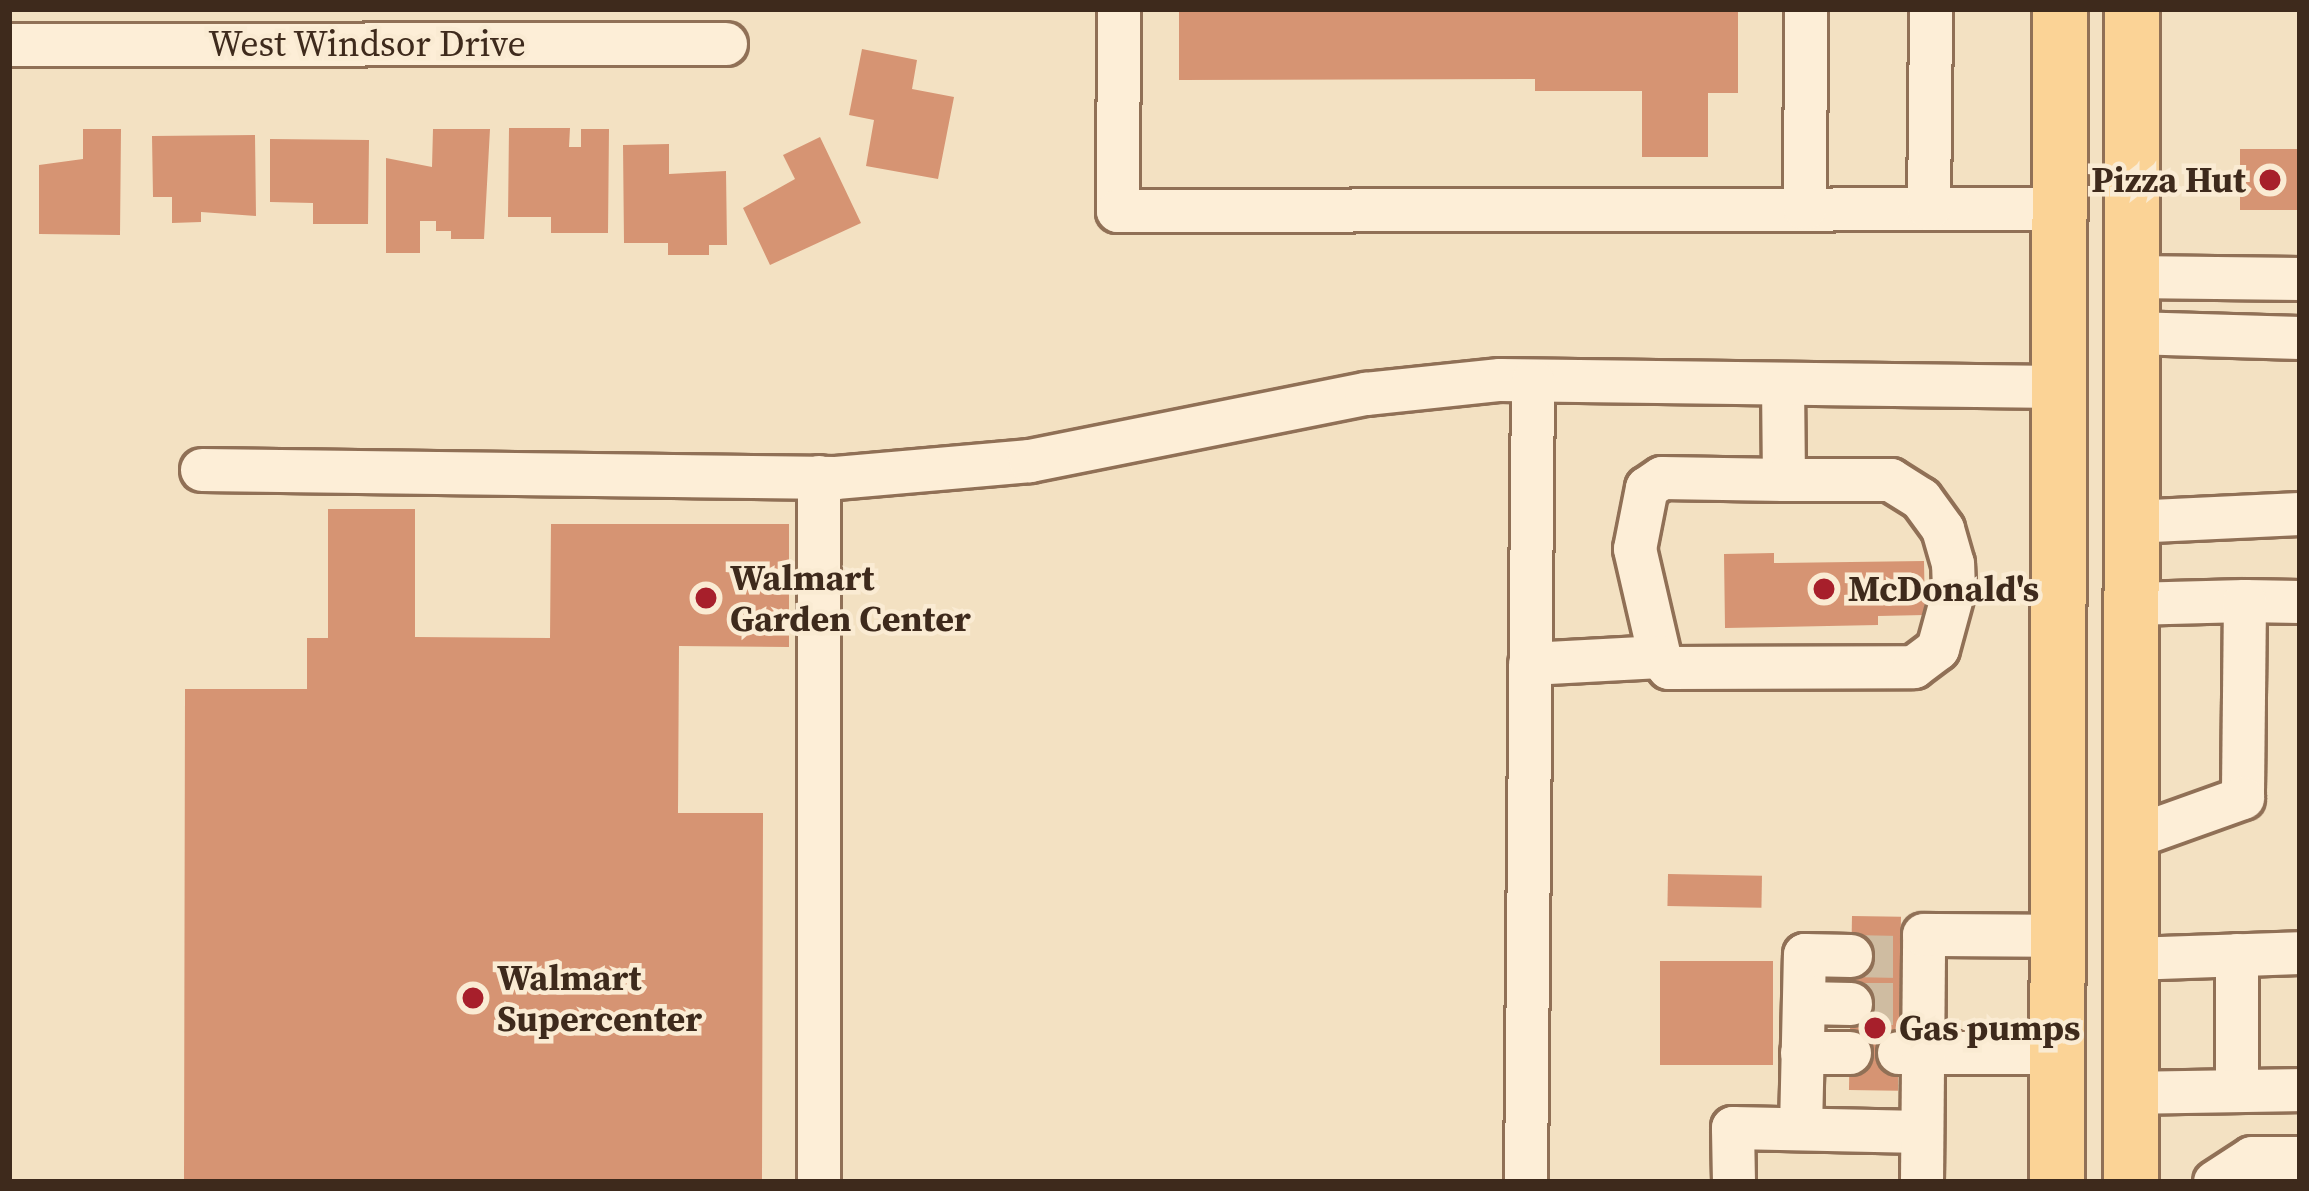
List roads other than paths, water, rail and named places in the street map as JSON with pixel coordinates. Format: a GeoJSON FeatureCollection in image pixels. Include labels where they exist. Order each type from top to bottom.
{"type":"FeatureCollection","features":[{"type":"Feature","properties":{"kind":"main road"},"geometry":{"type":"LineString","coordinates":[[2057,1182],[2060,9]]}},
{"type":"Feature","properties":{"kind":"main road"},"geometry":{"type":"LineString","coordinates":[[2131,1182],[2132,9]]}},
{"type":"Feature","properties":{"kind":"main road"},"geometry":{"type":"LineString","coordinates":[[2059,387],[2084,419],[2100,478],[2131,523]]}},
{"type":"Feature","properties":{"kind":"street"},"geometry":{"type":"LineString","coordinates":[[1119,9],[1118,211],[2060,209]]}},
{"type":"Feature","properties":{"kind":"street"},"geometry":{"type":"LineString","coordinates":[[1805,9],[1805,209]]}},
{"type":"Feature","properties":{"kind":"street"},"geometry":{"type":"LineString","coordinates":[[1929,209],[1931,9]]}},
{"type":"Feature","properties":{"kind":"street","name":"West Windsor Drive"},"geometry":{"type":"LineString","coordinates":[[9,45],[726,44]]}},
{"type":"Feature","properties":{"kind":"street"},"geometry":{"type":"LineString","coordinates":[[2132,278],[2300,279]]}},
{"type":"Feature","properties":{"kind":"street"},"geometry":{"type":"LineString","coordinates":[[2132,333],[2300,338]]}},
{"type":"Feature","properties":{"kind":"street"},"geometry":{"type":"LineString","coordinates":[[202,470],[819,477],[1030,461],[1366,394],[1533,381],[2059,387]]}},
{"type":"Feature","properties":{"kind":"street"},"geometry":{"type":"LineString","coordinates":[[1526,1182],[1533,381]]}},
{"type":"Feature","properties":{"kind":"street"},"geometry":{"type":"LineString","coordinates":[[1783,384],[1784,480]]}},
{"type":"Feature","properties":{"kind":"street"},"geometry":{"type":"LineString","coordinates":[[819,477],[819,1182]]}},
{"type":"Feature","properties":{"kind":"street"},"geometry":{"type":"LineString","coordinates":[[1662,478],[1784,480],[1891,480],[1921,499],[1942,529],[1953,564],[1954,590],[1938,649],[1914,667],[1669,668],[1660,657],[1635,549],[1647,488],[1662,478]]}},
{"type":"Feature","properties":{"kind":"street"},"geometry":{"type":"LineString","coordinates":[[2131,523],[2300,514]]}},
{"type":"Feature","properties":{"kind":"street"},"geometry":{"type":"LineString","coordinates":[[2131,838],[2243,798],[2245,601]]}},
{"type":"Feature","properties":{"kind":"street"},"geometry":{"type":"LineString","coordinates":[[2131,604],[2300,602]]}},
{"type":"Feature","properties":{"kind":"street"},"geometry":{"type":"LineString","coordinates":[[1530,664],[1660,657]]}},
{"type":"Feature","properties":{"kind":"street"},"geometry":{"type":"LineString","coordinates":[[1922,1182],[1911,1004],[1912,957],[1924,935],[2058,936]]}},
{"type":"Feature","properties":{"kind":"street"},"geometry":{"type":"LineString","coordinates":[[2131,959],[2300,952]]}},
{"type":"Feature","properties":{"kind":"street"},"geometry":{"type":"LineString","coordinates":[[1801,1129],[1805,955],[1851,956]]}},
{"type":"Feature","properties":{"kind":"street"},"geometry":{"type":"LineString","coordinates":[[2237,955],[2237,1091]]}},
{"type":"Feature","properties":{"kind":"street"},"geometry":{"type":"LineString","coordinates":[[1804,1003],[1851,1004]]}},
{"type":"Feature","properties":{"kind":"street"},"geometry":{"type":"LineString","coordinates":[[1802,1053],[1850,1053]]}},
{"type":"Feature","properties":{"kind":"street"},"geometry":{"type":"LineString","coordinates":[[1911,1053],[2057,1053]]}},
{"type":"Feature","properties":{"kind":"street"},"geometry":{"type":"LineString","coordinates":[[2131,1093],[2300,1090]]}},
{"type":"Feature","properties":{"kind":"street"},"geometry":{"type":"LineString","coordinates":[[1734,1182],[1732,1127],[1922,1132]]}},
{"type":"Feature","properties":{"kind":"street"},"geometry":{"type":"LineString","coordinates":[[2215,1182],[2252,1158],[2300,1158]]}},
{"type":"Feature","properties":{"kind":"tunnel"},"geometry":{"type":"LineString","coordinates":[[1851,956],[1900,957]]}},
{"type":"Feature","properties":{"kind":"tunnel"},"geometry":{"type":"LineString","coordinates":[[1851,1004],[1899,1004]]}},
{"type":"Feature","properties":{"kind":"place","name":"Pizza Hut"},"geometry":{"type":"Point","coordinates":[2270,180]}},
{"type":"Feature","properties":{"kind":"place","name":"McDonald's"},"geometry":{"type":"Point","coordinates":[1824,589]}},
{"type":"Feature","properties":{"kind":"place","name":"Walmart Garden Center"},"geometry":{"type":"Point","coordinates":[706,598]}},
{"type":"Feature","properties":{"kind":"place","name":"Walmart Supercenter"},"geometry":{"type":"Point","coordinates":[473,998]}},
{"type":"Feature","properties":{"kind":"place","name":"Gas pumps"},"geometry":{"type":"Point","coordinates":[1875,1028]}}]}
